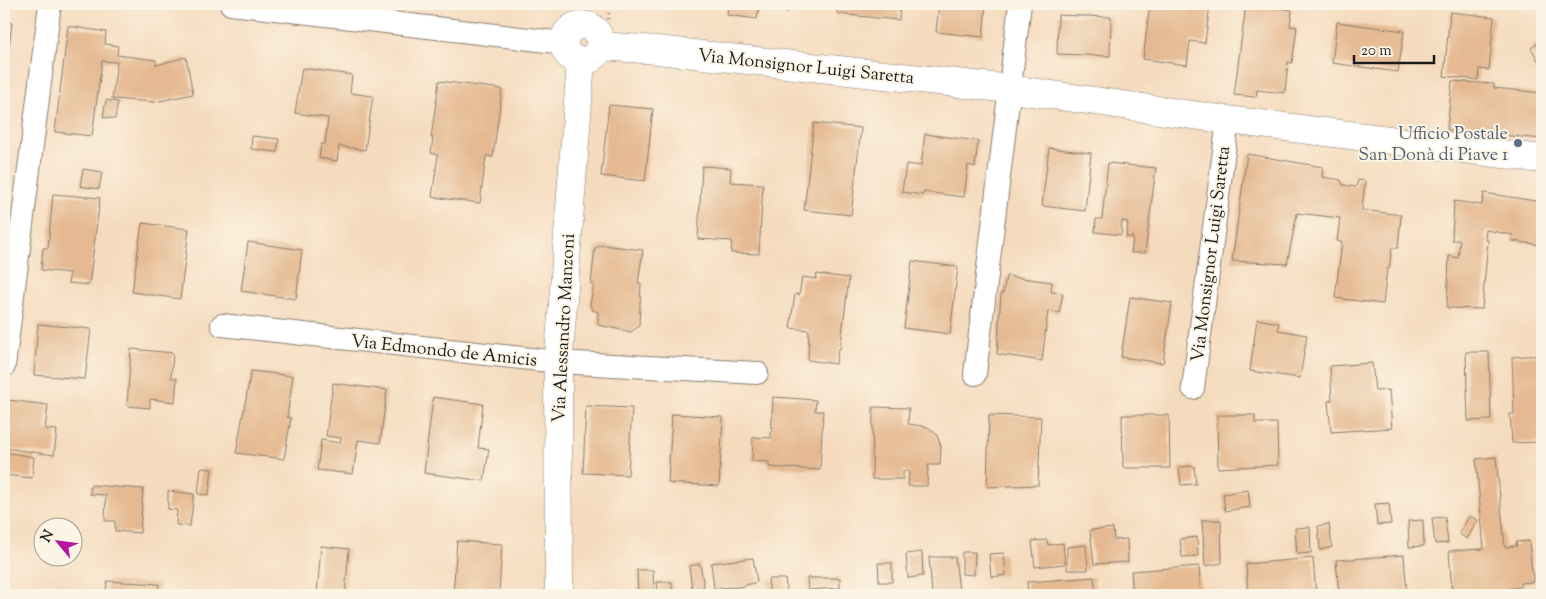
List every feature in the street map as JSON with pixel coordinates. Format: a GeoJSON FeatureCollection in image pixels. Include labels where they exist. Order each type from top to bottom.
{"type":"FeatureCollection","features":[{"type":"Feature","properties":{"kind":"street"},"geometry":{"type":"LineString","coordinates":[[4,366],[50,4]]}},
{"type":"Feature","properties":{"kind":"street","name":"Via Monsignor Luigi Saretta"},"geometry":{"type":"LineString","coordinates":[[231,4],[585,36],[657,50],[1010,89],[1228,120],[1542,159]]}},
{"type":"Feature","properties":{"kind":"street"},"geometry":{"type":"LineString","coordinates":[[975,374],[1020,4]]}},
{"type":"Feature","properties":{"kind":"street","name":"Via Alessandro Manzoni"},"geometry":{"type":"LineString","coordinates":[[559,595],[558,362],[585,36]]}},
{"type":"Feature","properties":{"kind":"street","name":"Via Monsignor Luigi Saretta"},"geometry":{"type":"LineString","coordinates":[[1193,388],[1228,120]]}},
{"type":"Feature","properties":{"kind":"street","name":"Via Edmondo de Amicis"},"geometry":{"type":"LineString","coordinates":[[222,325],[558,362],[757,373]]}},
{"type":"Feature","properties":{"kind":"building"},"geometry":{"type":"Polygon","coordinates":[[[728,4],[789,4],[788,12],[759,8],[757,19],[727,15],[728,4]]]}},
{"type":"Feature","properties":{"kind":"building"},"geometry":{"type":"Polygon","coordinates":[[[838,4],[900,4],[899,20],[837,14],[838,4]]]}},
{"type":"Feature","properties":{"kind":"building"},"geometry":{"type":"Polygon","coordinates":[[[939,4],[986,4],[983,37],[936,32],[939,4]]]}},
{"type":"Feature","properties":{"kind":"building"},"geometry":{"type":"Polygon","coordinates":[[[1150,4],[1210,4],[1205,43],[1190,41],[1187,65],[1143,59],[1150,4]]]}},
{"type":"Feature","properties":{"kind":"building"},"geometry":{"type":"Polygon","coordinates":[[[1246,4],[1292,10],[1290,26],[1297,27],[1292,63],[1288,62],[1285,93],[1257,90],[1256,97],[1234,95],[1246,4]]]}},
{"type":"Feature","properties":{"kind":"building"},"geometry":{"type":"Polygon","coordinates":[[[1450,12],[1494,17],[1489,70],[1479,69],[1478,80],[1444,76],[1450,12]]]}},
{"type":"Feature","properties":{"kind":"building"},"geometry":{"type":"Polygon","coordinates":[[[1058,15],[1111,17],[1110,56],[1057,54],[1058,15]]]}},
{"type":"Feature","properties":{"kind":"building"},"geometry":{"type":"Polygon","coordinates":[[[4,22],[12,23],[6,72],[4,72],[4,22]]]}},
{"type":"Feature","properties":{"kind":"building"},"geometry":{"type":"Polygon","coordinates":[[[1337,22],[1404,31],[1398,72],[1332,63],[1337,22]]]}},
{"type":"Feature","properties":{"kind":"building"},"geometry":{"type":"Polygon","coordinates":[[[68,26],[106,32],[105,44],[118,46],[117,55],[156,60],[156,65],[186,57],[193,94],[155,102],[112,99],[117,62],[102,61],[92,136],[55,132],[68,26]]]}},
{"type":"Feature","properties":{"kind":"building"},"geometry":{"type":"Polygon","coordinates":[[[1542,41],[1542,67],[1531,48],[1542,41]]]}},
{"type":"Feature","properties":{"kind":"building"},"geometry":{"type":"Polygon","coordinates":[[[302,68],[352,75],[350,93],[373,96],[365,150],[339,146],[337,161],[319,158],[321,144],[325,144],[328,118],[295,113],[302,68]]]}},
{"type":"Feature","properties":{"kind":"building"},"geometry":{"type":"Polygon","coordinates":[[[439,81],[502,89],[493,157],[486,156],[480,203],[432,197],[438,155],[431,153],[433,137],[431,138],[439,81]]]}},
{"type":"Feature","properties":{"kind":"building"},"geometry":{"type":"Polygon","coordinates":[[[1452,81],[1494,84],[1494,88],[1542,93],[1542,139],[1447,130],[1452,81]]]}},
{"type":"Feature","properties":{"kind":"building"},"geometry":{"type":"Polygon","coordinates":[[[106,100],[118,102],[115,119],[103,117],[106,100]]]}},
{"type":"Feature","properties":{"kind":"building"},"geometry":{"type":"Polygon","coordinates":[[[609,105],[653,109],[645,181],[601,176],[609,105]]]}},
{"type":"Feature","properties":{"kind":"building"},"geometry":{"type":"Polygon","coordinates":[[[814,123],[861,128],[851,215],[804,210],[814,123]]]}},
{"type":"Feature","properties":{"kind":"building"},"geometry":{"type":"Polygon","coordinates":[[[925,134],[978,141],[975,167],[968,165],[964,197],[924,192],[923,195],[902,192],[906,164],[921,166],[925,134]]]}},
{"type":"Feature","properties":{"kind":"building"},"geometry":{"type":"Polygon","coordinates":[[[252,136],[279,139],[277,152],[251,149],[252,136]]]}},
{"type":"Feature","properties":{"kind":"building"},"geometry":{"type":"Polygon","coordinates":[[[1049,148],[1091,153],[1085,211],[1042,206],[1049,148]]]}},
{"type":"Feature","properties":{"kind":"building"},"geometry":{"type":"Polygon","coordinates":[[[1247,154],[1323,167],[1322,177],[1341,180],[1343,185],[1356,187],[1358,180],[1365,181],[1362,210],[1401,215],[1398,248],[1392,248],[1389,269],[1387,269],[1383,304],[1335,298],[1342,242],[1337,241],[1340,218],[1297,213],[1287,264],[1232,261],[1247,154]]]}},
{"type":"Feature","properties":{"kind":"building"},"geometry":{"type":"Polygon","coordinates":[[[1108,163],[1156,168],[1145,253],[1131,253],[1133,237],[1126,237],[1128,222],[1122,221],[1121,235],[1095,232],[1096,219],[1102,219],[1108,163]]]}},
{"type":"Feature","properties":{"kind":"building"},"geometry":{"type":"Polygon","coordinates":[[[702,166],[731,168],[730,182],[763,184],[759,254],[731,253],[732,241],[698,239],[702,166]]]}},
{"type":"Feature","properties":{"kind":"building"},"geometry":{"type":"Polygon","coordinates":[[[83,169],[102,172],[99,189],[80,186],[83,169]]]}},
{"type":"Feature","properties":{"kind":"building"},"geometry":{"type":"Polygon","coordinates":[[[1484,193],[1542,202],[1542,245],[1512,241],[1513,235],[1486,230],[1485,239],[1488,240],[1482,309],[1447,308],[1449,256],[1458,258],[1460,240],[1452,240],[1454,201],[1482,205],[1484,193]]]}},
{"type":"Feature","properties":{"kind":"building"},"geometry":{"type":"Polygon","coordinates":[[[53,194],[100,198],[89,285],[68,283],[70,273],[41,270],[43,248],[48,248],[53,194]]]}},
{"type":"Feature","properties":{"kind":"building"},"geometry":{"type":"Polygon","coordinates":[[[142,223],[189,229],[180,299],[132,292],[142,223]]]}},
{"type":"Feature","properties":{"kind":"building"},"geometry":{"type":"Polygon","coordinates":[[[248,242],[302,250],[296,299],[241,291],[248,242]]]}},
{"type":"Feature","properties":{"kind":"building"},"geometry":{"type":"Polygon","coordinates":[[[603,245],[643,250],[638,283],[641,283],[639,326],[631,332],[598,325],[598,312],[592,310],[590,304],[594,284],[591,284],[595,248],[603,245]]]}},
{"type":"Feature","properties":{"kind":"building"},"geometry":{"type":"Polygon","coordinates":[[[912,261],[958,267],[950,334],[904,328],[912,261]]]}},
{"type":"Feature","properties":{"kind":"building"},"geometry":{"type":"Polygon","coordinates":[[[817,274],[849,278],[840,350],[838,349],[836,364],[808,360],[809,330],[790,328],[795,294],[799,295],[802,277],[816,279],[817,274]]]}},
{"type":"Feature","properties":{"kind":"building"},"geometry":{"type":"Polygon","coordinates":[[[1006,276],[1052,282],[1051,292],[1063,293],[1059,313],[1048,311],[1042,361],[997,354],[1001,293],[1003,293],[1006,276]]]}},
{"type":"Feature","properties":{"kind":"building"},"geometry":{"type":"Polygon","coordinates":[[[1130,297],[1172,303],[1163,363],[1121,357],[1130,297]]]}},
{"type":"Feature","properties":{"kind":"building"},"geometry":{"type":"Polygon","coordinates":[[[1257,319],[1279,323],[1278,330],[1307,335],[1300,378],[1250,371],[1257,319]]]}},
{"type":"Feature","properties":{"kind":"building"},"geometry":{"type":"Polygon","coordinates":[[[38,324],[91,329],[85,379],[34,375],[38,324]]]}},
{"type":"Feature","properties":{"kind":"building"},"geometry":{"type":"Polygon","coordinates":[[[131,349],[173,353],[171,378],[177,378],[175,402],[150,399],[150,408],[127,406],[131,349]]]}},
{"type":"Feature","properties":{"kind":"building"},"geometry":{"type":"Polygon","coordinates":[[[1466,352],[1489,352],[1491,420],[1468,421],[1466,352]]]}},
{"type":"Feature","properties":{"kind":"building"},"geometry":{"type":"Polygon","coordinates":[[[1542,355],[1542,442],[1512,443],[1510,414],[1514,414],[1512,357],[1542,355]]]}},
{"type":"Feature","properties":{"kind":"building"},"geometry":{"type":"Polygon","coordinates":[[[1372,363],[1375,391],[1389,390],[1392,428],[1331,432],[1328,401],[1332,400],[1330,366],[1372,363]]]}},
{"type":"Feature","properties":{"kind":"building"},"geometry":{"type":"Polygon","coordinates":[[[251,371],[293,376],[287,417],[291,418],[284,459],[236,453],[251,371]]]}},
{"type":"Feature","properties":{"kind":"building"},"geometry":{"type":"Polygon","coordinates":[[[333,383],[387,390],[380,443],[358,440],[353,474],[317,470],[321,440],[340,443],[341,438],[326,436],[333,383]]]}},
{"type":"Feature","properties":{"kind":"building"},"geometry":{"type":"Polygon","coordinates":[[[433,397],[483,404],[478,448],[489,449],[484,481],[424,473],[433,397]]]}},
{"type":"Feature","properties":{"kind":"building"},"geometry":{"type":"Polygon","coordinates":[[[773,397],[816,400],[815,411],[823,411],[820,470],[769,467],[769,462],[752,461],[753,437],[771,438],[773,397]]]}},
{"type":"Feature","properties":{"kind":"building"},"geometry":{"type":"Polygon","coordinates":[[[8,400],[48,405],[45,429],[57,430],[54,455],[4,448],[8,400]]]}},
{"type":"Feature","properties":{"kind":"building"},"geometry":{"type":"Polygon","coordinates":[[[586,406],[632,408],[628,475],[583,473],[586,406]]]}},
{"type":"Feature","properties":{"kind":"building"},"geometry":{"type":"Polygon","coordinates":[[[873,407],[909,408],[908,424],[928,427],[937,435],[941,447],[940,465],[928,465],[927,486],[908,486],[909,471],[903,471],[903,479],[872,479],[873,407]]]}},
{"type":"Feature","properties":{"kind":"building"},"geometry":{"type":"Polygon","coordinates":[[[672,414],[723,417],[719,486],[668,483],[672,414]]]}},
{"type":"Feature","properties":{"kind":"building"},"geometry":{"type":"Polygon","coordinates":[[[989,415],[1041,417],[1038,485],[987,487],[989,415]]]}},
{"type":"Feature","properties":{"kind":"building"},"geometry":{"type":"Polygon","coordinates":[[[1122,415],[1169,415],[1170,468],[1123,468],[1122,415]]]}},
{"type":"Feature","properties":{"kind":"building"},"geometry":{"type":"Polygon","coordinates":[[[1217,415],[1255,415],[1255,423],[1277,423],[1278,465],[1218,468],[1217,415]]]}},
{"type":"Feature","properties":{"kind":"building"},"geometry":{"type":"Polygon","coordinates":[[[4,452],[34,457],[32,478],[4,475],[4,452]]]}},
{"type":"Feature","properties":{"kind":"building"},"geometry":{"type":"Polygon","coordinates":[[[1496,457],[1505,547],[1517,546],[1516,542],[1529,541],[1533,582],[1520,583],[1520,587],[1509,589],[1509,593],[1468,595],[1467,592],[1452,593],[1449,551],[1484,549],[1476,459],[1496,457]]]}},
{"type":"Feature","properties":{"kind":"building"},"geometry":{"type":"Polygon","coordinates":[[[1194,466],[1196,484],[1181,485],[1179,467],[1194,466]]]}},
{"type":"Feature","properties":{"kind":"building"},"geometry":{"type":"Polygon","coordinates":[[[201,468],[212,469],[209,495],[198,494],[201,468]]]}},
{"type":"Feature","properties":{"kind":"building"},"geometry":{"type":"Polygon","coordinates":[[[91,485],[143,489],[140,533],[115,531],[115,521],[105,521],[106,495],[90,494],[91,485]]]}},
{"type":"Feature","properties":{"kind":"building"},"geometry":{"type":"Polygon","coordinates":[[[1248,490],[1250,507],[1225,511],[1223,494],[1248,490]]]}},
{"type":"Feature","properties":{"kind":"building"},"geometry":{"type":"Polygon","coordinates":[[[168,491],[194,494],[190,526],[176,525],[177,510],[168,509],[168,491]]]}},
{"type":"Feature","properties":{"kind":"building"},"geometry":{"type":"Polygon","coordinates":[[[1389,503],[1391,524],[1377,525],[1375,504],[1389,503]]]}},
{"type":"Feature","properties":{"kind":"building"},"geometry":{"type":"Polygon","coordinates":[[[1469,516],[1478,520],[1467,539],[1459,534],[1469,516]]]}},
{"type":"Feature","properties":{"kind":"building"},"geometry":{"type":"Polygon","coordinates":[[[1445,517],[1448,543],[1435,544],[1432,518],[1445,517]]]}},
{"type":"Feature","properties":{"kind":"building"},"geometry":{"type":"Polygon","coordinates":[[[1202,520],[1221,520],[1222,563],[1205,566],[1202,520]]]}},
{"type":"Feature","properties":{"kind":"building"},"geometry":{"type":"Polygon","coordinates":[[[1423,520],[1424,546],[1409,547],[1408,521],[1423,520]]]}},
{"type":"Feature","properties":{"kind":"building"},"geometry":{"type":"Polygon","coordinates":[[[1329,524],[1332,547],[1320,550],[1318,526],[1329,524]]]}},
{"type":"Feature","properties":{"kind":"building"},"geometry":{"type":"Polygon","coordinates":[[[1310,527],[1311,553],[1297,554],[1295,528],[1310,527]]]}},
{"type":"Feature","properties":{"kind":"building"},"geometry":{"type":"Polygon","coordinates":[[[1113,528],[1114,540],[1127,539],[1128,562],[1094,564],[1090,530],[1113,528]]]}},
{"type":"Feature","properties":{"kind":"building"},"geometry":{"type":"Polygon","coordinates":[[[1197,537],[1198,556],[1182,557],[1180,539],[1197,537]]]}},
{"type":"Feature","properties":{"kind":"building"},"geometry":{"type":"Polygon","coordinates":[[[1047,540],[1048,545],[1063,543],[1065,564],[1035,567],[1032,541],[1047,540]]]}},
{"type":"Feature","properties":{"kind":"building"},"geometry":{"type":"Polygon","coordinates":[[[457,541],[502,544],[499,595],[453,595],[457,541]]]}},
{"type":"Feature","properties":{"kind":"building"},"geometry":{"type":"Polygon","coordinates":[[[1086,545],[1088,570],[1067,570],[1067,547],[1086,545]]]}},
{"type":"Feature","properties":{"kind":"building"},"geometry":{"type":"Polygon","coordinates":[[[321,546],[349,549],[345,595],[317,595],[321,546]]]}},
{"type":"Feature","properties":{"kind":"building"},"geometry":{"type":"Polygon","coordinates":[[[922,552],[923,576],[908,578],[906,554],[922,552]]]}},
{"type":"Feature","properties":{"kind":"building"},"geometry":{"type":"Polygon","coordinates":[[[962,552],[975,552],[974,575],[962,574],[962,552]]]}},
{"type":"Feature","properties":{"kind":"building"},"geometry":{"type":"Polygon","coordinates":[[[1004,553],[1006,575],[991,577],[989,554],[1004,553]]]}},
{"type":"Feature","properties":{"kind":"building"},"geometry":{"type":"Polygon","coordinates":[[[1404,555],[1407,595],[1339,595],[1336,560],[1404,555]]]}},
{"type":"Feature","properties":{"kind":"building"},"geometry":{"type":"Polygon","coordinates":[[[929,557],[955,557],[959,591],[964,591],[964,595],[926,595],[932,593],[929,557]]]}},
{"type":"Feature","properties":{"kind":"building"},"geometry":{"type":"Polygon","coordinates":[[[753,558],[757,582],[739,587],[714,588],[711,563],[753,558]]]}},
{"type":"Feature","properties":{"kind":"building"},"geometry":{"type":"Polygon","coordinates":[[[1313,558],[1316,595],[1248,595],[1246,564],[1313,558]]]}},
{"type":"Feature","properties":{"kind":"building"},"geometry":{"type":"Polygon","coordinates":[[[878,563],[892,563],[892,582],[879,582],[878,563]]]}},
{"type":"Feature","properties":{"kind":"building"},"geometry":{"type":"Polygon","coordinates":[[[700,564],[704,587],[692,589],[689,566],[700,564]]]}},
{"type":"Feature","properties":{"kind":"building"},"geometry":{"type":"Polygon","coordinates":[[[1199,566],[1201,595],[1133,595],[1131,571],[1199,566]]]}},
{"type":"Feature","properties":{"kind":"building"},"geometry":{"type":"Polygon","coordinates":[[[637,570],[653,570],[654,595],[638,595],[637,570]]]}},
{"type":"Feature","properties":{"kind":"building"},"geometry":{"type":"Polygon","coordinates":[[[1094,577],[1096,595],[1028,595],[1027,582],[1094,577]]]}},
{"type":"Feature","properties":{"kind":"building"},"geometry":{"type":"Polygon","coordinates":[[[807,578],[840,578],[840,588],[808,590],[807,578]]]}},
{"type":"Feature","properties":{"kind":"building"},"geometry":{"type":"Polygon","coordinates":[[[768,579],[785,579],[787,593],[770,595],[768,579]]]}},
{"type":"Feature","properties":{"kind":"building"},"geometry":{"type":"Polygon","coordinates":[[[107,581],[159,584],[158,595],[106,595],[107,581]]]}},
{"type":"Feature","properties":{"kind":"building"},"geometry":{"type":"Polygon","coordinates":[[[657,582],[672,582],[672,595],[658,595],[657,582]]]}},
{"type":"Feature","properties":{"kind":"building"},"geometry":{"type":"Polygon","coordinates":[[[592,590],[617,591],[617,595],[593,595],[592,590]]]}},
{"type":"Feature","properties":{"kind":"place","name":"Ufficio Postale San Donà di Piave 1"},"geometry":{"type":"Point","coordinates":[1518,143]}}]}
